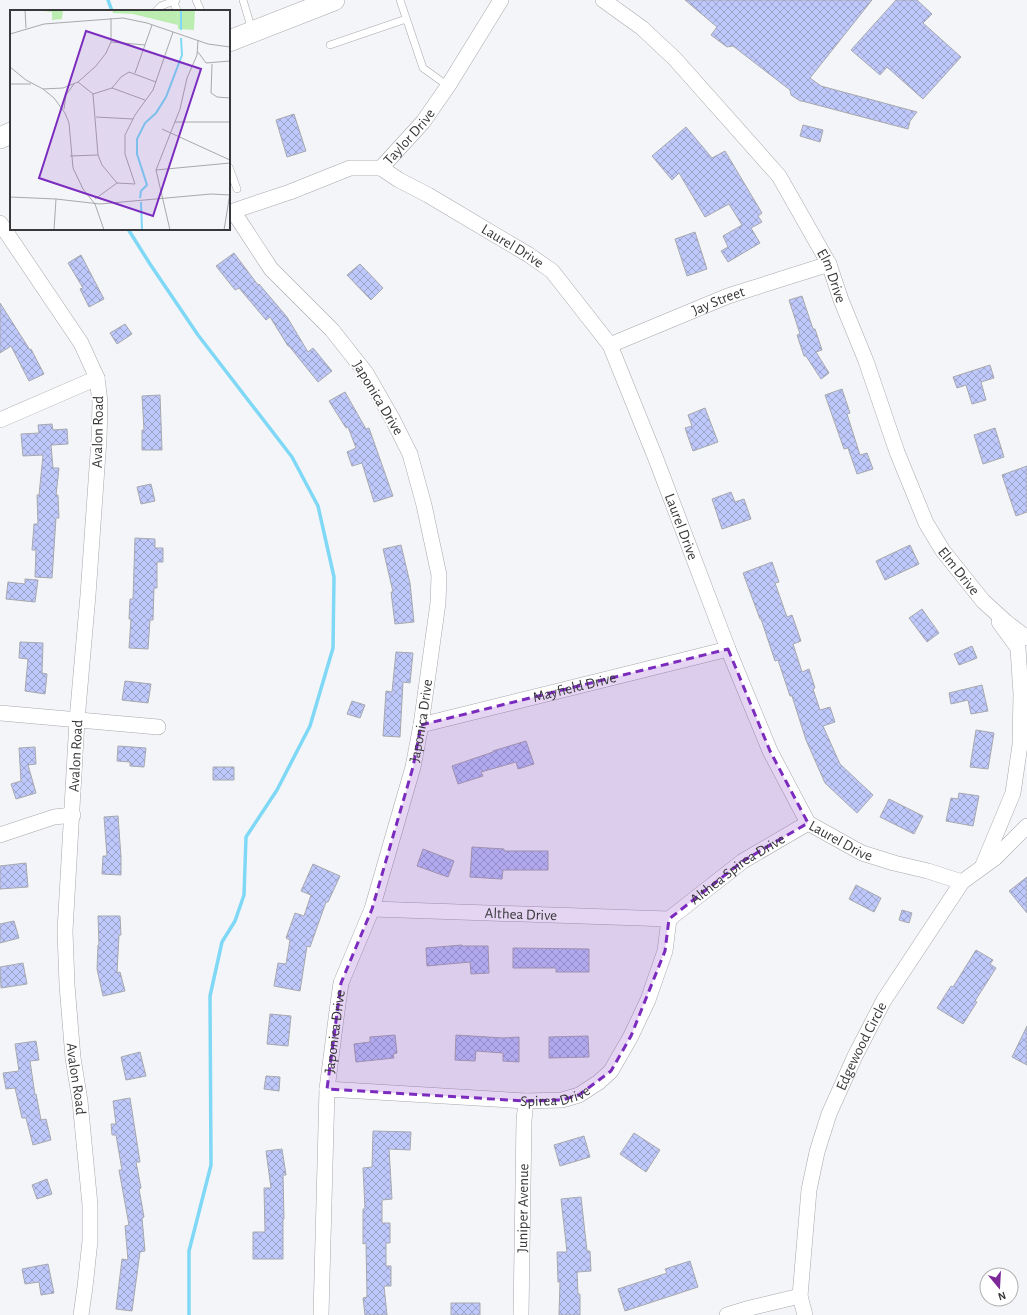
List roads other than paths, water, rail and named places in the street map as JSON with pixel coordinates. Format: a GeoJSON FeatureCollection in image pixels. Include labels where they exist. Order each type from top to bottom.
{"type":"FeatureCollection","features":[{"type":"Feature","properties":{"kind":"main road"},"geometry":{"type":"LineString","coordinates":[[230,41],[304,8],[334,0]]}},
{"type":"Feature","properties":{"kind":"main road"},"geometry":{"type":"LineString","coordinates":[[0,138],[10,133]]}},
{"type":"Feature","properties":{"kind":"street","name":"Taylor Drive"},"geometry":{"type":"LineString","coordinates":[[266,200],[350,168],[381,168],[422,122],[448,86],[500,0]]}},
{"type":"Feature","properties":{"kind":"street","name":"Elm Drive"},"geometry":{"type":"LineString","coordinates":[[603,0],[642,28],[675,59],[779,176],[829,264],[840,300],[866,361],[897,452],[926,523],[943,551],[1018,648],[1021,694],[1020,745],[1013,793],[982,868]]}},
{"type":"Feature","properties":{"kind":"street","name":"Laurel Drive"},"geometry":{"type":"LineString","coordinates":[[381,168],[399,180],[435,199],[529,255],[552,271],[610,345],[656,459],[728,649],[770,751],[808,823],[862,853],[962,882]]}},
{"type":"Feature","properties":{"kind":"street","name":"Japonica Drive"},"geometry":{"type":"LineString","coordinates":[[266,200],[234,211],[271,269],[332,330],[366,373],[410,454],[424,505],[438,575],[438,603],[421,725],[413,767],[372,909],[341,983],[327,1089],[321,1315]]}},
{"type":"Feature","properties":{"kind":"street","name":"Avalon Road"},"geometry":{"type":"LineString","coordinates":[[0,223],[81,343],[97,378],[100,402],[99,446],[77,720],[73,815],[65,931],[67,985],[73,1058],[80,1101],[90,1205],[90,1241],[81,1315]]}},
{"type":"Feature","properties":{"kind":"street","name":"Jay Street"},"geometry":{"type":"LineString","coordinates":[[610,345],[728,296],[829,264]]}},
{"type":"Feature","properties":{"kind":"street"},"geometry":{"type":"LineString","coordinates":[[0,420],[97,378]]}},
{"type":"Feature","properties":{"kind":"street","name":"Elm Drive"},"geometry":{"type":"LineString","coordinates":[[983,601],[1006,622],[1027,638]]}},
{"type":"Feature","properties":{"kind":"street","name":"Mayfield Drive"},"geometry":{"type":"LineString","coordinates":[[421,725],[728,649]]}},
{"type":"Feature","properties":{"kind":"street"},"geometry":{"type":"LineString","coordinates":[[0,713],[158,727]]}},
{"type":"Feature","properties":{"kind":"street"},"geometry":{"type":"LineString","coordinates":[[0,835],[54,817],[73,815]]}},
{"type":"Feature","properties":{"kind":"street","name":"Althea Spirea Drive"},"geometry":{"type":"LineString","coordinates":[[670,919],[744,861],[808,823]]}},
{"type":"Feature","properties":{"kind":"street","name":"Edgewood Circle"},"geometry":{"type":"LineString","coordinates":[[805,1315],[800,1296],[809,1190],[817,1152],[830,1114],[855,1056],[884,1000],[962,882],[995,858],[1027,826]]}},
{"type":"Feature","properties":{"kind":"street","name":"Althea Drive"},"geometry":{"type":"LineString","coordinates":[[372,909],[670,919]]}},
{"type":"Feature","properties":{"kind":"street","name":"Spirea Drive"},"geometry":{"type":"LineString","coordinates":[[327,1089],[526,1101],[562,1100],[579,1095],[599,1082],[611,1070],[631,1036],[648,1000],[665,951],[670,919]]}},
{"type":"Feature","properties":{"kind":"street","name":"Juniper Avenue"},"geometry":{"type":"LineString","coordinates":[[521,1315],[524,1120],[526,1101]]}},
{"type":"Feature","properties":{"kind":"street"},"geometry":{"type":"LineString","coordinates":[[727,1315],[800,1296]]}},
{"type":"Feature","properties":{"kind":"lane"},"geometry":{"type":"LineString","coordinates":[[196,0],[201,10]]}},
{"type":"Feature","properties":{"kind":"lane"},"geometry":{"type":"LineString","coordinates":[[242,0],[252,32]]}},
{"type":"Feature","properties":{"kind":"lane"},"geometry":{"type":"LineString","coordinates":[[400,0],[423,68],[448,86]]}},
{"type":"Feature","properties":{"kind":"lane"},"geometry":{"type":"LineString","coordinates":[[157,10],[161,6],[175,1],[177,10]]}},
{"type":"Feature","properties":{"kind":"lane"},"geometry":{"type":"LineString","coordinates":[[330,44],[406,19]]}},
{"type":"Feature","properties":{"kind":"lane"},"geometry":{"type":"LineString","coordinates":[[230,170],[237,189]]}},
{"type":"Feature","properties":{"kind":"waterway"},"geometry":{"type":"LineString","coordinates":[[108,0],[112,10]]}},
{"type":"Feature","properties":{"kind":"waterway"},"geometry":{"type":"LineString","coordinates":[[129,230],[198,335],[292,457],[318,506],[334,577],[333,648],[310,726],[277,790],[246,837],[244,895],[235,921],[222,942],[210,996],[211,1165],[189,1251],[189,1315]]}}]}
